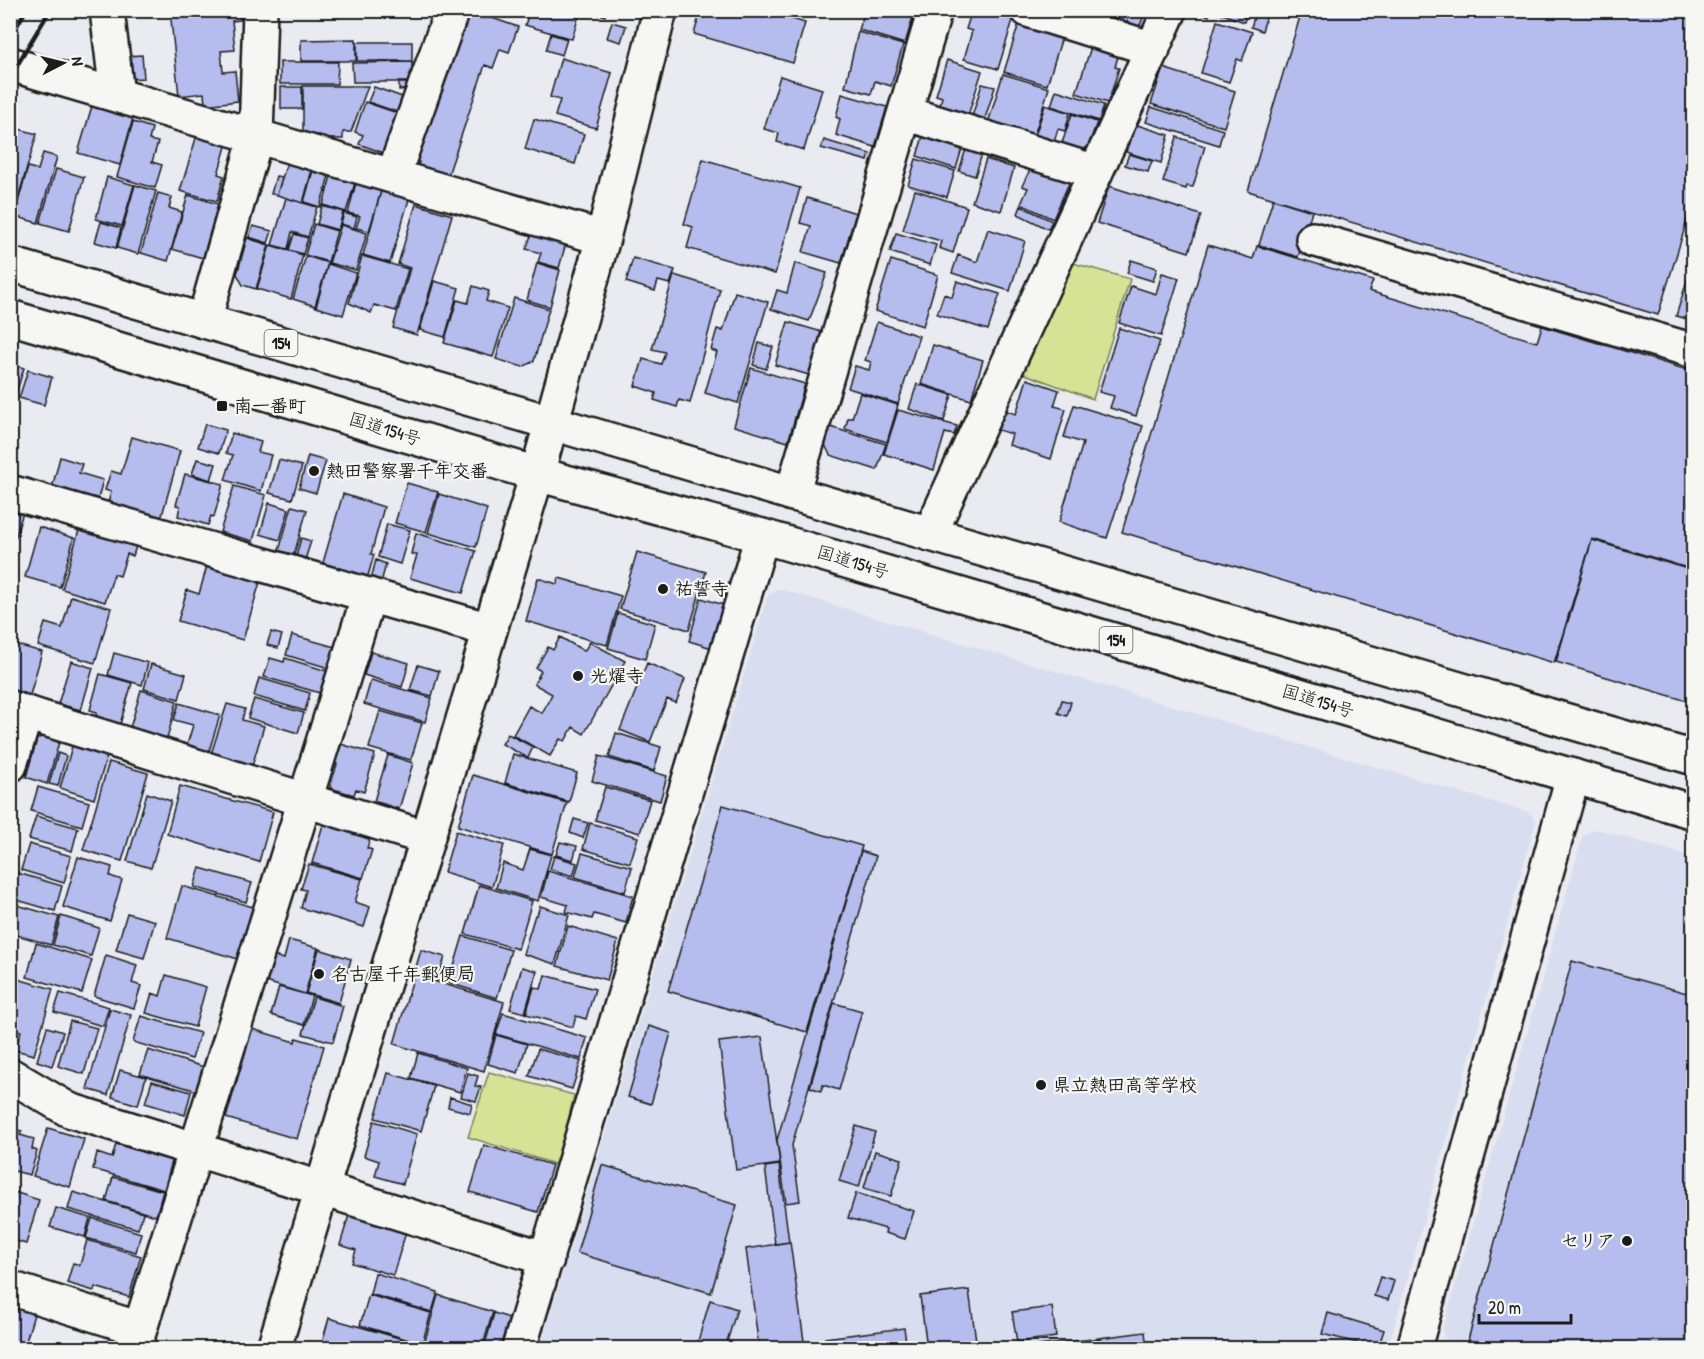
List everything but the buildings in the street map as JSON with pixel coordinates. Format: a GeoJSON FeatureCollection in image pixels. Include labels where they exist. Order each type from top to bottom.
{"type":"FeatureCollection","features":[{"type":"Feature","properties":{"kind":"main road"},"geometry":{"type":"LineString","coordinates":[[106,10],[117,95]]}},
{"type":"Feature","properties":{"kind":"main road"},"geometry":{"type":"LineString","coordinates":[[204,321],[256,137],[260,10]]}},
{"type":"Feature","properties":{"kind":"main road"},"geometry":{"type":"LineString","coordinates":[[393,176],[452,10]]}},
{"type":"Feature","properties":{"kind":"main road"},"geometry":{"type":"LineString","coordinates":[[274,1348],[537,474],[603,238],[660,10]]}},
{"type":"Feature","properties":{"kind":"main road"},"geometry":{"type":"LineString","coordinates":[[792,494],[934,10]]}},
{"type":"Feature","properties":{"kind":"main road"},"geometry":{"type":"LineString","coordinates":[[1028,10],[1153,49]]}},
{"type":"Feature","properties":{"kind":"main road"},"geometry":{"type":"LineString","coordinates":[[930,534],[1170,10]]}},
{"type":"Feature","properties":{"kind":"main road"},"geometry":{"type":"LineString","coordinates":[[10,64],[603,238]]}},
{"type":"Feature","properties":{"kind":"main road"},"geometry":{"type":"LineString","coordinates":[[904,113],[1096,172]]}},
{"type":"Feature","properties":{"kind":"main road"},"geometry":{"type":"LineString","coordinates":[[1313,238],[1694,351]]}},
{"type":"Feature","properties":{"kind":"main road","name":"154"},"geometry":{"type":"LineString","coordinates":[[10,264],[1694,758]]}},
{"type":"Feature","properties":{"kind":"main road","name":"国道154号"},"geometry":{"type":"LineString","coordinates":[[10,317],[537,474],[762,536],[1694,812]]}},
{"type":"Feature","properties":{"kind":"main road"},"geometry":{"type":"LineString","coordinates":[[10,492],[490,630]]}},
{"type":"Feature","properties":{"kind":"main road"},"geometry":{"type":"LineString","coordinates":[[519,1348],[762,536]]}},
{"type":"Feature","properties":{"kind":"main road"},"geometry":{"type":"LineString","coordinates":[[10,1288],[137,1339],[369,595]]}},
{"type":"Feature","properties":{"kind":"main road"},"geometry":{"type":"LineString","coordinates":[[10,765],[18,710],[427,838]]}},
{"type":"Feature","properties":{"kind":"main road"},"geometry":{"type":"LineString","coordinates":[[1414,1348],[1574,776]]}},
{"type":"Feature","properties":{"kind":"main road"},"geometry":{"type":"LineString","coordinates":[[10,1075],[69,1110],[547,1259]]}},
{"type":"Feature","properties":{"kind":"shaded area","name":"県立熱田高等学校"},"geometry":{"type":"Polygon","coordinates":[[[780,589],[1530,813],[1536,821],[1388,1348],[540,1348],[768,595],[780,589]]]}},
{"type":"Feature","properties":{"kind":"shaded area"},"geometry":{"type":"Polygon","coordinates":[[[1596,829],[1693,857],[1693,1348],[1450,1347],[1442,1332],[1583,835],[1596,829]]]}},
{"type":"Feature","properties":{"kind":"green space"},"geometry":{"type":"Polygon","coordinates":[[[1073,263],[1130,279],[1093,399],[1017,371],[1073,263]]]}},
{"type":"Feature","properties":{"kind":"green space"},"geometry":{"type":"Polygon","coordinates":[[[489,1072],[574,1095],[558,1165],[468,1137],[489,1072]]]}},
{"type":"Feature","properties":{"kind":"railway"},"geometry":{"type":"LineString","coordinates":[[10,37],[26,10]]}},
{"type":"Feature","properties":{"kind":"railway"},"geometry":{"type":"LineString","coordinates":[[10,77],[50,10]]}},
{"type":"Feature","properties":{"kind":"place","name":"南一番町"},"geometry":{"type":"Point","coordinates":[222,406]}},
{"type":"Feature","properties":{"kind":"place","name":"熱田警察署千年交番"},"geometry":{"type":"Point","coordinates":[314,471]}},
{"type":"Feature","properties":{"kind":"place","name":"祐誓寺"},"geometry":{"type":"Point","coordinates":[663,589]}},
{"type":"Feature","properties":{"kind":"place","name":"光燿寺"},"geometry":{"type":"Point","coordinates":[578,676]}},
{"type":"Feature","properties":{"kind":"place","name":"名古屋千年郵便局"},"geometry":{"type":"Point","coordinates":[319,974]}},
{"type":"Feature","properties":{"kind":"place","name":"県立熱田高等学校"},"geometry":{"type":"Point","coordinates":[1041,1085]}},
{"type":"Feature","properties":{"kind":"place","name":"セリア"},"geometry":{"type":"Point","coordinates":[1627,1241]}}]}
